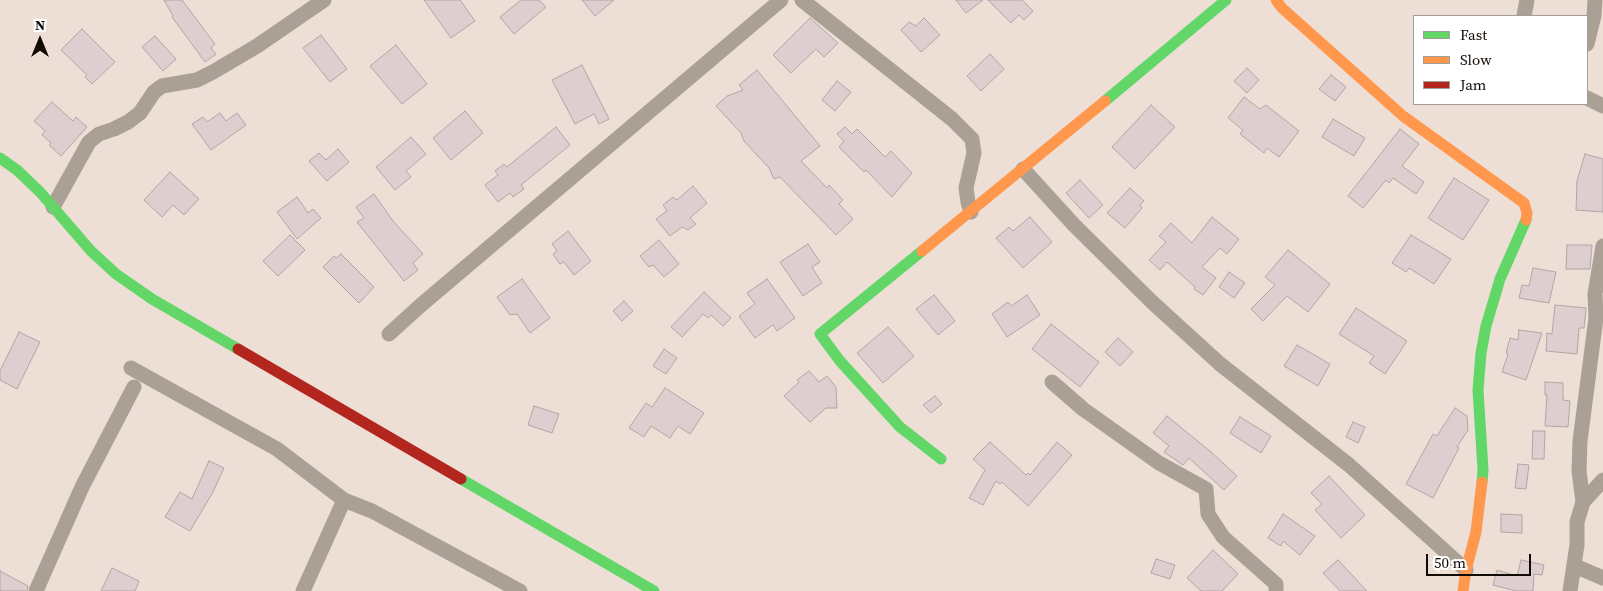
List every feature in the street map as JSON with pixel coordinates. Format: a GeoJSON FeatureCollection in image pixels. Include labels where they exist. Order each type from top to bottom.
{"type":"FeatureCollection","features":[{"type":"Feature","properties":{"kind":"street"},"geometry":{"type":"LineString","coordinates":[[53,207],[88,142],[98,134],[128,122],[140,113],[154,92],[162,86],[197,80],[213,72],[257,46],[324,0]]}},
{"type":"Feature","properties":{"kind":"street"},"geometry":{"type":"LineString","coordinates":[[802,0],[952,119],[972,139],[974,153],[966,188],[971,212]]}},
{"type":"Feature","properties":{"kind":"street"},"geometry":{"type":"LineString","coordinates":[[941,459],[900,427],[840,361],[820,334],[971,212],[1226,0]]}},
{"type":"Feature","properties":{"kind":"street"},"geometry":{"type":"LineString","coordinates":[[1276,0],[1282,8],[1403,116],[1524,203],[1527,213],[1525,224],[1500,279],[1486,326],[1483,344],[1478,390],[1483,470],[1476,532],[1466,570],[1464,591]]}},
{"type":"Feature","properties":{"kind":"street"},"geometry":{"type":"LineString","coordinates":[[1524,15],[1527,0]]}},
{"type":"Feature","properties":{"kind":"street"},"geometry":{"type":"LineString","coordinates":[[1588,40],[1594,16],[1595,0]]}},
{"type":"Feature","properties":{"kind":"street"},"geometry":{"type":"LineString","coordinates":[[389,334],[775,2]]}},
{"type":"Feature","properties":{"kind":"street"},"geometry":{"type":"LineString","coordinates":[[1588,98],[1603,106]]}},
{"type":"Feature","properties":{"kind":"street"},"geometry":{"type":"LineString","coordinates":[[0,158],[17,170],[53,207],[90,251],[116,274],[152,299],[654,591]]}},
{"type":"Feature","properties":{"kind":"street"},"geometry":{"type":"LineString","coordinates":[[1023,169],[1074,225],[1152,302],[1220,364],[1349,465],[1466,570]]}},
{"type":"Feature","properties":{"kind":"street"},"geometry":{"type":"LineString","coordinates":[[1570,591],[1575,566],[1577,522],[1583,502],[1579,470],[1580,441],[1595,328],[1596,294],[1603,246]]}},
{"type":"Feature","properties":{"kind":"street"},"geometry":{"type":"LineString","coordinates":[[130,368],[277,449],[344,500],[372,511],[519,591]]}},
{"type":"Feature","properties":{"kind":"street"},"geometry":{"type":"LineString","coordinates":[[1052,382],[1083,409],[1159,463],[1206,490],[1208,514],[1223,537],[1276,584],[1276,591]]}},
{"type":"Feature","properties":{"kind":"street"},"geometry":{"type":"LineString","coordinates":[[36,591],[82,487],[134,387]]}},
{"type":"Feature","properties":{"kind":"street"},"geometry":{"type":"LineString","coordinates":[[1583,502],[1603,480]]}},
{"type":"Feature","properties":{"kind":"street"},"geometry":{"type":"LineString","coordinates":[[303,591],[344,500]]}},
{"type":"Feature","properties":{"kind":"street"},"geometry":{"type":"LineString","coordinates":[[1575,566],[1603,578]]}},
{"type":"Feature","properties":{"kind":"building"},"geometry":{"type":"Polygon","coordinates":[[[164,0],[182,0],[215,44],[211,48],[216,54],[205,62],[172,17],[164,0]]]}},
{"type":"Feature","properties":{"kind":"building"},"geometry":{"type":"Polygon","coordinates":[[[424,0],[460,0],[475,21],[451,38],[424,0]]]}},
{"type":"Feature","properties":{"kind":"building"},"geometry":{"type":"Polygon","coordinates":[[[521,0],[539,0],[546,7],[514,34],[500,17],[521,0]]]}},
{"type":"Feature","properties":{"kind":"building"},"geometry":{"type":"Polygon","coordinates":[[[582,0],[614,0],[595,16],[582,0]]]}},
{"type":"Feature","properties":{"kind":"building"},"geometry":{"type":"Polygon","coordinates":[[[956,0],[983,0],[966,13],[956,0]]]}},
{"type":"Feature","properties":{"kind":"building"},"geometry":{"type":"Polygon","coordinates":[[[988,0],[1022,0],[1033,11],[1024,20],[1019,15],[1011,23],[988,0]]]}},
{"type":"Feature","properties":{"kind":"building"},"geometry":{"type":"Polygon","coordinates":[[[810,18],[838,43],[824,57],[816,49],[791,73],[773,55],[810,18]]]}},
{"type":"Feature","properties":{"kind":"building"},"geometry":{"type":"Polygon","coordinates":[[[924,18],[940,35],[921,52],[901,30],[909,22],[916,26],[924,18]]]}},
{"type":"Feature","properties":{"kind":"building"},"geometry":{"type":"Polygon","coordinates":[[[82,29],[115,62],[92,84],[85,77],[87,75],[61,50],[82,29]]]}},
{"type":"Feature","properties":{"kind":"building"},"geometry":{"type":"Polygon","coordinates":[[[321,35],[347,69],[330,82],[303,48],[321,35]]]}},
{"type":"Feature","properties":{"kind":"building"},"geometry":{"type":"Polygon","coordinates":[[[155,36],[176,59],[163,71],[142,47],[155,36]]]}},
{"type":"Feature","properties":{"kind":"building"},"geometry":{"type":"Polygon","coordinates":[[[396,45],[427,84],[402,104],[370,66],[396,45]]]}},
{"type":"Feature","properties":{"kind":"building"},"geometry":{"type":"Polygon","coordinates":[[[990,54],[1004,69],[981,91],[967,76],[990,54]]]}},
{"type":"Feature","properties":{"kind":"building"},"geometry":{"type":"Polygon","coordinates":[[[582,65],[609,119],[599,124],[594,114],[575,124],[552,80],[582,65]]]}},
{"type":"Feature","properties":{"kind":"building"},"geometry":{"type":"Polygon","coordinates":[[[1247,68],[1259,80],[1247,93],[1234,81],[1247,68]]]}},
{"type":"Feature","properties":{"kind":"building"},"geometry":{"type":"Polygon","coordinates":[[[757,70],[820,146],[801,161],[827,188],[829,185],[843,200],[839,204],[853,219],[836,235],[780,177],[774,179],[769,168],[716,106],[727,96],[743,90],[739,85],[757,70]]]}},
{"type":"Feature","properties":{"kind":"building"},"geometry":{"type":"Polygon","coordinates":[[[1331,75],[1346,87],[1335,101],[1319,89],[1331,75]]]}},
{"type":"Feature","properties":{"kind":"building"},"geometry":{"type":"Polygon","coordinates":[[[837,81],[851,92],[835,111],[822,100],[837,81]]]}},
{"type":"Feature","properties":{"kind":"building"},"geometry":{"type":"Polygon","coordinates":[[[1244,97],[1260,109],[1266,105],[1299,131],[1279,157],[1267,148],[1264,153],[1240,134],[1243,130],[1228,118],[1244,97]]]}},
{"type":"Feature","properties":{"kind":"building"},"geometry":{"type":"Polygon","coordinates":[[[52,102],[73,121],[76,117],[87,127],[61,156],[49,145],[51,143],[42,135],[45,131],[34,121],[52,102]]]}},
{"type":"Feature","properties":{"kind":"building"},"geometry":{"type":"Polygon","coordinates":[[[1151,105],[1175,127],[1135,169],[1112,147],[1151,105]]]}},
{"type":"Feature","properties":{"kind":"building"},"geometry":{"type":"Polygon","coordinates":[[[465,111],[483,133],[451,160],[433,138],[465,111]]]}},
{"type":"Feature","properties":{"kind":"building"},"geometry":{"type":"Polygon","coordinates":[[[220,113],[226,121],[237,113],[246,125],[211,150],[192,124],[203,117],[207,122],[220,113]]]}},
{"type":"Feature","properties":{"kind":"building"},"geometry":{"type":"Polygon","coordinates":[[[1333,119],[1365,138],[1354,156],[1322,137],[1333,119]]]}},
{"type":"Feature","properties":{"kind":"building"},"geometry":{"type":"Polygon","coordinates":[[[556,127],[570,145],[521,185],[524,189],[513,197],[510,193],[498,202],[485,185],[498,175],[495,171],[504,164],[507,167],[556,127]]]}},
{"type":"Feature","properties":{"kind":"building"},"geometry":{"type":"Polygon","coordinates":[[[845,127],[852,134],[857,129],[885,157],[891,151],[912,173],[892,197],[866,170],[864,172],[839,147],[844,141],[837,134],[845,127]]]}},
{"type":"Feature","properties":{"kind":"building"},"geometry":{"type":"Polygon","coordinates":[[[1400,129],[1419,144],[1402,166],[1424,182],[1416,194],[1393,178],[1389,183],[1386,180],[1363,208],[1348,196],[1400,129]]]}},
{"type":"Feature","properties":{"kind":"building"},"geometry":{"type":"Polygon","coordinates":[[[411,137],[426,154],[406,171],[411,177],[395,190],[376,167],[411,137]]]}},
{"type":"Feature","properties":{"kind":"building"},"geometry":{"type":"Polygon","coordinates":[[[338,149],[349,162],[327,181],[309,161],[319,153],[326,160],[338,149]]]}},
{"type":"Feature","properties":{"kind":"building"},"geometry":{"type":"Polygon","coordinates":[[[1585,154],[1603,159],[1603,212],[1576,210],[1577,181],[1585,154]]]}},
{"type":"Feature","properties":{"kind":"building"},"geometry":{"type":"Polygon","coordinates":[[[170,172],[199,199],[184,215],[173,205],[162,217],[144,200],[170,172]]]}},
{"type":"Feature","properties":{"kind":"building"},"geometry":{"type":"Polygon","coordinates":[[[1454,178],[1489,200],[1463,240],[1428,218],[1454,178]]]}},
{"type":"Feature","properties":{"kind":"building"},"geometry":{"type":"Polygon","coordinates":[[[1080,180],[1103,205],[1089,218],[1066,193],[1080,180]]]}},
{"type":"Feature","properties":{"kind":"building"},"geometry":{"type":"Polygon","coordinates":[[[693,186],[707,203],[690,218],[696,224],[688,230],[682,227],[670,236],[656,219],[667,211],[663,205],[673,197],[677,200],[693,186]]]}},
{"type":"Feature","properties":{"kind":"building"},"geometry":{"type":"Polygon","coordinates":[[[1130,188],[1144,201],[1140,205],[1142,208],[1125,228],[1107,213],[1130,188]]]}},
{"type":"Feature","properties":{"kind":"building"},"geometry":{"type":"Polygon","coordinates":[[[374,194],[393,221],[423,254],[413,263],[418,270],[404,281],[357,222],[364,218],[356,207],[374,194]]]}},
{"type":"Feature","properties":{"kind":"building"},"geometry":{"type":"Polygon","coordinates":[[[297,197],[308,213],[313,209],[321,218],[297,239],[277,212],[297,197]]]}},
{"type":"Feature","properties":{"kind":"building"},"geometry":{"type":"Polygon","coordinates":[[[1030,217],[1052,242],[1023,268],[996,238],[1009,227],[1013,231],[1030,217]]]}},
{"type":"Feature","properties":{"kind":"building"},"geometry":{"type":"Polygon","coordinates":[[[1212,217],[1239,239],[1227,254],[1220,248],[1202,267],[1216,278],[1203,295],[1194,289],[1195,287],[1167,262],[1160,270],[1149,260],[1166,242],[1159,236],[1171,223],[1192,243],[1212,217]]]}},
{"type":"Feature","properties":{"kind":"building"},"geometry":{"type":"Polygon","coordinates":[[[568,231],[591,261],[574,275],[564,262],[560,264],[553,254],[557,251],[552,244],[568,231]]]}},
{"type":"Feature","properties":{"kind":"building"},"geometry":{"type":"Polygon","coordinates":[[[290,235],[305,250],[278,276],[263,261],[290,235]]]}},
{"type":"Feature","properties":{"kind":"building"},"geometry":{"type":"Polygon","coordinates":[[[1411,235],[1451,259],[1434,284],[1409,268],[1406,272],[1392,263],[1411,235]]]}},
{"type":"Feature","properties":{"kind":"building"},"geometry":{"type":"Polygon","coordinates":[[[659,240],[679,264],[664,277],[653,265],[649,267],[640,256],[659,240]]]}},
{"type":"Feature","properties":{"kind":"building"},"geometry":{"type":"Polygon","coordinates":[[[808,244],[820,262],[812,267],[822,283],[803,296],[780,262],[808,244]]]}},
{"type":"Feature","properties":{"kind":"building"},"geometry":{"type":"Polygon","coordinates":[[[1567,245],[1592,245],[1590,269],[1566,269],[1567,245]]]}},
{"type":"Feature","properties":{"kind":"building"},"geometry":{"type":"Polygon","coordinates":[[[1288,250],[1330,284],[1308,312],[1287,296],[1263,321],[1251,309],[1275,285],[1265,277],[1288,250]]]}},
{"type":"Feature","properties":{"kind":"building"},"geometry":{"type":"Polygon","coordinates":[[[341,254],[374,287],[359,303],[323,267],[334,256],[336,258],[341,254]]]}},
{"type":"Feature","properties":{"kind":"building"},"geometry":{"type":"Polygon","coordinates":[[[1533,268],[1556,272],[1549,303],[1519,298],[1522,285],[1529,286],[1533,268]]]}},
{"type":"Feature","properties":{"kind":"building"},"geometry":{"type":"Polygon","coordinates":[[[1229,272],[1245,283],[1234,298],[1219,287],[1229,272]]]}},
{"type":"Feature","properties":{"kind":"building"},"geometry":{"type":"Polygon","coordinates":[[[522,279],[550,318],[530,333],[517,314],[510,315],[497,297],[522,279]]]}},
{"type":"Feature","properties":{"kind":"building"},"geometry":{"type":"Polygon","coordinates":[[[767,279],[795,318],[777,331],[773,325],[755,338],[739,316],[755,304],[747,293],[767,279]]]}},
{"type":"Feature","properties":{"kind":"building"},"geometry":{"type":"Polygon","coordinates":[[[704,292],[731,318],[723,326],[711,315],[708,318],[703,314],[682,337],[671,327],[704,292]]]}},
{"type":"Feature","properties":{"kind":"building"},"geometry":{"type":"Polygon","coordinates":[[[934,295],[955,321],[938,335],[916,309],[934,295]]]}},
{"type":"Feature","properties":{"kind":"building"},"geometry":{"type":"Polygon","coordinates":[[[1027,295],[1040,315],[1007,337],[992,314],[1008,302],[1011,306],[1027,295]]]}},
{"type":"Feature","properties":{"kind":"building"},"geometry":{"type":"Polygon","coordinates":[[[624,301],[633,311],[622,321],[613,311],[624,301]]]}},
{"type":"Feature","properties":{"kind":"building"},"geometry":{"type":"Polygon","coordinates":[[[1555,305],[1586,308],[1584,328],[1579,328],[1577,354],[1546,351],[1547,333],[1552,334],[1555,305]]]}},
{"type":"Feature","properties":{"kind":"building"},"geometry":{"type":"Polygon","coordinates":[[[1356,308],[1407,341],[1385,374],[1369,363],[1374,356],[1339,334],[1356,308]]]}},
{"type":"Feature","properties":{"kind":"building"},"geometry":{"type":"Polygon","coordinates":[[[1051,324],[1099,362],[1080,387],[1032,349],[1051,324]]]}},
{"type":"Feature","properties":{"kind":"building"},"geometry":{"type":"Polygon","coordinates":[[[888,327],[914,356],[883,383],[857,353],[888,327]]]}},
{"type":"Feature","properties":{"kind":"building"},"geometry":{"type":"Polygon","coordinates":[[[1519,330],[1542,333],[1526,380],[1502,372],[1508,354],[1506,353],[1510,338],[1518,340],[1519,330]]]}},
{"type":"Feature","properties":{"kind":"building"},"geometry":{"type":"Polygon","coordinates":[[[19,332],[40,342],[17,389],[0,380],[0,371],[19,332]]]}},
{"type":"Feature","properties":{"kind":"building"},"geometry":{"type":"Polygon","coordinates":[[[1118,338],[1133,352],[1120,366],[1105,352],[1118,338]]]}},
{"type":"Feature","properties":{"kind":"building"},"geometry":{"type":"Polygon","coordinates":[[[1297,345],[1330,364],[1318,386],[1284,366],[1297,345]]]}},
{"type":"Feature","properties":{"kind":"building"},"geometry":{"type":"Polygon","coordinates":[[[664,349],[677,358],[666,374],[653,366],[664,349]]]}},
{"type":"Feature","properties":{"kind":"building"},"geometry":{"type":"Polygon","coordinates":[[[809,371],[819,382],[827,376],[836,387],[837,408],[826,408],[810,422],[784,396],[799,382],[797,380],[809,371]]]}},
{"type":"Feature","properties":{"kind":"building"},"geometry":{"type":"Polygon","coordinates":[[[1545,382],[1563,383],[1563,400],[1570,401],[1568,427],[1545,426],[1547,395],[1545,395],[1545,382]]]}},
{"type":"Feature","properties":{"kind":"building"},"geometry":{"type":"Polygon","coordinates":[[[665,388],[704,413],[690,434],[678,426],[670,438],[651,426],[644,437],[629,428],[646,403],[652,407],[665,388]]]}},
{"type":"Feature","properties":{"kind":"building"},"geometry":{"type":"Polygon","coordinates":[[[935,396],[942,404],[931,413],[923,405],[935,396]]]}},
{"type":"Feature","properties":{"kind":"building"},"geometry":{"type":"Polygon","coordinates":[[[534,406],[559,414],[552,433],[528,425],[534,406]]]}},
{"type":"Feature","properties":{"kind":"building"},"geometry":{"type":"Polygon","coordinates":[[[1455,408],[1467,416],[1468,430],[1457,447],[1459,448],[1433,498],[1406,484],[1433,434],[1437,436],[1455,408]]]}},
{"type":"Feature","properties":{"kind":"building"},"geometry":{"type":"Polygon","coordinates":[[[1167,416],[1237,476],[1224,490],[1189,458],[1183,465],[1164,452],[1169,446],[1153,433],[1167,416]]]}},
{"type":"Feature","properties":{"kind":"building"},"geometry":{"type":"Polygon","coordinates":[[[1240,417],[1271,436],[1261,453],[1230,433],[1240,417]]]}},
{"type":"Feature","properties":{"kind":"building"},"geometry":{"type":"Polygon","coordinates":[[[1353,422],[1365,427],[1358,443],[1346,437],[1353,422]]]}},
{"type":"Feature","properties":{"kind":"building"},"geometry":{"type":"Polygon","coordinates":[[[1533,431],[1545,431],[1544,459],[1532,459],[1533,431]]]}},
{"type":"Feature","properties":{"kind":"building"},"geometry":{"type":"Polygon","coordinates":[[[990,442],[1026,475],[1028,473],[1030,475],[1057,442],[1072,455],[1028,506],[1002,482],[1000,484],[996,481],[983,505],[969,498],[985,470],[973,459],[990,442]]]}},
{"type":"Feature","properties":{"kind":"building"},"geometry":{"type":"Polygon","coordinates":[[[209,461],[224,468],[213,492],[190,531],[165,517],[180,492],[192,499],[209,461]]]}},
{"type":"Feature","properties":{"kind":"building"},"geometry":{"type":"Polygon","coordinates":[[[1518,464],[1529,465],[1526,489],[1515,488],[1518,464]]]}},
{"type":"Feature","properties":{"kind":"building"},"geometry":{"type":"Polygon","coordinates":[[[1329,476],[1365,515],[1341,538],[1315,510],[1322,504],[1311,493],[1329,476]]]}},
{"type":"Feature","properties":{"kind":"building"},"geometry":{"type":"Polygon","coordinates":[[[1283,514],[1315,536],[1300,555],[1283,541],[1281,546],[1268,538],[1283,514]]]}},
{"type":"Feature","properties":{"kind":"building"},"geometry":{"type":"Polygon","coordinates":[[[1501,514],[1522,515],[1522,533],[1501,532],[1501,514]]]}},
{"type":"Feature","properties":{"kind":"building"},"geometry":{"type":"Polygon","coordinates":[[[1213,550],[1238,574],[1222,591],[1201,591],[1187,578],[1213,550]]]}},
{"type":"Feature","properties":{"kind":"building"},"geometry":{"type":"Polygon","coordinates":[[[1156,559],[1175,565],[1170,579],[1151,573],[1156,559]]]}},
{"type":"Feature","properties":{"kind":"building"},"geometry":{"type":"Polygon","coordinates":[[[1338,560],[1367,591],[1340,591],[1323,573],[1338,560]]]}},
{"type":"Feature","properties":{"kind":"building"},"geometry":{"type":"Polygon","coordinates":[[[1521,560],[1544,565],[1542,575],[1534,574],[1533,591],[1516,591],[1493,585],[1497,570],[1517,576],[1521,560]]]}},
{"type":"Feature","properties":{"kind":"building"},"geometry":{"type":"Polygon","coordinates":[[[112,568],[139,581],[135,591],[101,591],[112,568]]]}},
{"type":"Feature","properties":{"kind":"building"},"geometry":{"type":"Polygon","coordinates":[[[0,571],[28,586],[27,591],[0,591],[0,571]]]}},
{"type":"Feature","properties":{"kind":"traffic: fast"},"geometry":{"type":"LineString","coordinates":[[1105,101],[1226,0]]}},
{"type":"Feature","properties":{"kind":"traffic: fast"},"geometry":{"type":"LineString","coordinates":[[0,158],[17,170],[40,192],[91,251],[116,274],[152,299],[238,349]]}},
{"type":"Feature","properties":{"kind":"traffic: fast"},"geometry":{"type":"LineString","coordinates":[[1482,482],[1483,470],[1478,390],[1481,353],[1486,326],[1500,279],[1526,220]]}},
{"type":"Feature","properties":{"kind":"traffic: fast"},"geometry":{"type":"LineString","coordinates":[[922,251],[820,334],[840,361],[900,427],[941,459]]}},
{"type":"Feature","properties":{"kind":"traffic: fast"},"geometry":{"type":"LineString","coordinates":[[461,479],[654,591]]}},
{"type":"Feature","properties":{"kind":"traffic: slow"},"geometry":{"type":"LineString","coordinates":[[1276,0],[1282,8],[1403,116],[1524,203],[1527,213],[1526,220]]}},
{"type":"Feature","properties":{"kind":"traffic: slow"},"geometry":{"type":"LineString","coordinates":[[922,251],[1105,101]]}},
{"type":"Feature","properties":{"kind":"traffic: slow"},"geometry":{"type":"LineString","coordinates":[[1463,591],[1466,570],[1476,532],[1482,482]]}},
{"type":"Feature","properties":{"kind":"traffic: jam"},"geometry":{"type":"LineString","coordinates":[[238,349],[461,479]]}}]}
